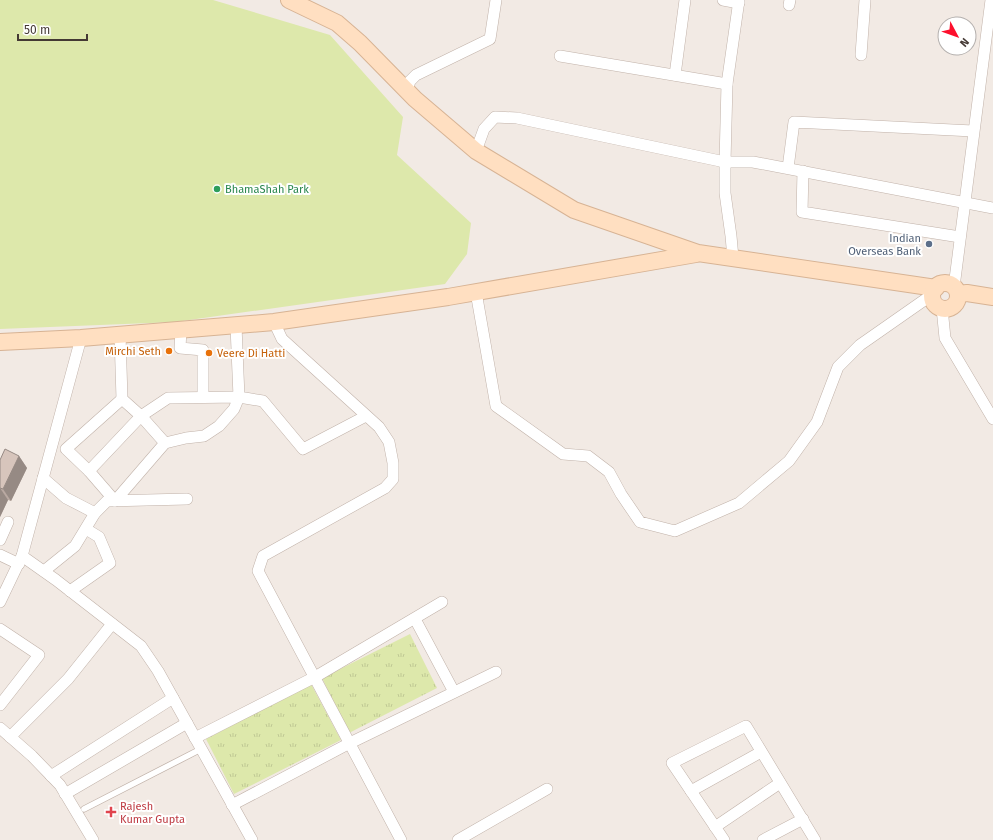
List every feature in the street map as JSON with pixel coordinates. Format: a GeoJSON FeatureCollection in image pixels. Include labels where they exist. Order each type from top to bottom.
{"type":"FeatureCollection","features":[{"type":"Feature","properties":{"kind":"street"},"geometry":{"type":"LineString","coordinates":[[289,0],[337,23],[360,43],[415,99],[476,152],[574,210],[698,253],[934,291]]}},
{"type":"Feature","properties":{"kind":"street"},"geometry":{"type":"LineString","coordinates":[[407,91],[410,82],[416,75],[490,39],[493,0]]}},
{"type":"Feature","properties":{"kind":"street"},"geometry":{"type":"LineString","coordinates":[[675,75],[684,0]]}},
{"type":"Feature","properties":{"kind":"street"},"geometry":{"type":"LineString","coordinates":[[723,0],[739,1],[727,84],[725,162],[725,193],[733,258]]}},
{"type":"Feature","properties":{"kind":"street"},"geometry":{"type":"LineString","coordinates":[[860,55],[865,0]]}},
{"type":"Feature","properties":{"kind":"street"},"geometry":{"type":"LineString","coordinates":[[934,291],[934,302],[942,308],[951,307],[958,298],[956,290],[960,237],[991,0]]}},
{"type":"Feature","properties":{"kind":"street"},"geometry":{"type":"LineString","coordinates":[[560,56],[727,84]]}},
{"type":"Feature","properties":{"kind":"street"},"geometry":{"type":"LineString","coordinates":[[476,152],[484,129],[495,117],[517,118],[725,162],[753,162],[788,168],[993,208]]}},
{"type":"Feature","properties":{"kind":"street"},"geometry":{"type":"LineString","coordinates":[[788,168],[794,122],[973,131]]}},
{"type":"Feature","properties":{"kind":"street"},"geometry":{"type":"LineString","coordinates":[[803,171],[802,212],[960,237]]}},
{"type":"Feature","properties":{"kind":"street"},"geometry":{"type":"LineString","coordinates":[[0,342],[81,338],[274,322],[476,292],[698,253]]}},
{"type":"Feature","properties":{"kind":"street"},"geometry":{"type":"LineString","coordinates":[[476,292],[496,406],[563,454],[588,456],[609,472],[621,494],[640,522],[675,530],[739,503],[789,461],[817,422],[838,367],[860,345],[934,291],[941,284],[946,283],[950,284],[956,290],[993,297]]}},
{"type":"Feature","properties":{"kind":"street"},"geometry":{"type":"LineString","coordinates":[[942,308],[945,338],[993,419]]}},
{"type":"Feature","properties":{"kind":"street"},"geometry":{"type":"LineString","coordinates":[[274,322],[282,339],[379,427],[388,442],[393,463],[393,479],[386,488],[263,556],[258,571],[401,840]]}},
{"type":"Feature","properties":{"kind":"street"},"geometry":{"type":"LineString","coordinates":[[115,501],[165,443],[186,438],[204,436],[220,426],[234,409],[239,397],[236,326]]}},
{"type":"Feature","properties":{"kind":"street"},"geometry":{"type":"LineString","coordinates":[[181,330],[180,348],[203,350],[203,397]]}},
{"type":"Feature","properties":{"kind":"street"},"geometry":{"type":"LineString","coordinates":[[120,335],[122,400],[141,416],[165,443]]}},
{"type":"Feature","properties":{"kind":"street"},"geometry":{"type":"LineString","coordinates":[[0,602],[20,560],[81,338]]}},
{"type":"Feature","properties":{"kind":"street"},"geometry":{"type":"LineString","coordinates":[[89,471],[141,416],[168,398],[239,397],[263,401],[303,449],[366,416]]}},
{"type":"Feature","properties":{"kind":"street"},"geometry":{"type":"LineString","coordinates":[[115,501],[89,471],[66,448],[122,400]]}},
{"type":"Feature","properties":{"kind":"street"},"geometry":{"type":"LineString","coordinates":[[43,478],[66,498],[95,514]]}},
{"type":"Feature","properties":{"kind":"street"},"geometry":{"type":"LineString","coordinates":[[44,572],[75,546],[95,514],[107,501],[187,499]]}},
{"type":"Feature","properties":{"kind":"street"},"geometry":{"type":"LineString","coordinates":[[0,540],[8,522]]}},
{"type":"Feature","properties":{"kind":"street"},"geometry":{"type":"LineString","coordinates":[[70,591],[110,563],[99,537],[86,529]]}},
{"type":"Feature","properties":{"kind":"street"},"geometry":{"type":"LineString","coordinates":[[0,555],[20,560],[44,572],[141,646],[158,671],[252,840]]}},
{"type":"Feature","properties":{"kind":"street"},"geometry":{"type":"LineString","coordinates":[[195,738],[315,677],[442,602]]}},
{"type":"Feature","properties":{"kind":"street"},"geometry":{"type":"LineString","coordinates":[[415,619],[454,692]]}},
{"type":"Feature","properties":{"kind":"street"},"geometry":{"type":"LineString","coordinates":[[10,737],[68,679],[112,624]]}},
{"type":"Feature","properties":{"kind":"street"},"geometry":{"type":"LineString","coordinates":[[0,629],[39,655],[0,705]]}},
{"type":"Feature","properties":{"kind":"street"},"geometry":{"type":"LineString","coordinates":[[232,805],[350,743],[496,672]]}},
{"type":"Feature","properties":{"kind":"street"},"geometry":{"type":"LineString","coordinates":[[51,776],[173,698]]}},
{"type":"Feature","properties":{"kind":"street"},"geometry":{"type":"LineString","coordinates":[[65,794],[187,723]]}},
{"type":"Feature","properties":{"kind":"street"},"geometry":{"type":"LineString","coordinates":[[724,840],[672,763],[746,726],[815,840]]}},
{"type":"Feature","properties":{"kind":"street"},"geometry":{"type":"LineString","coordinates":[[0,728],[32,756],[60,785],[65,794],[81,812],[94,840]]}},
{"type":"Feature","properties":{"kind":"street"},"geometry":{"type":"LineString","coordinates":[[691,791],[761,752]]}},
{"type":"Feature","properties":{"kind":"street"},"geometry":{"type":"LineString","coordinates":[[715,827],[780,783]]}},
{"type":"Feature","properties":{"kind":"street"},"geometry":{"type":"LineString","coordinates":[[458,840],[548,789]]}},
{"type":"Feature","properties":{"kind":"street"},"geometry":{"type":"LineString","coordinates":[[763,840],[803,819]]}},
{"type":"Feature","properties":{"kind":"lane"},"geometry":{"type":"LineString","coordinates":[[81,812],[201,748]]}},
{"type":"Feature","properties":{"kind":"green space","name":"BhamaShah Park"},"geometry":{"type":"Polygon","coordinates":[[[0,0],[213,0],[330,35],[403,117],[397,155],[471,223],[467,254],[445,284],[175,322],[0,329],[0,0]]]}},
{"type":"Feature","properties":{"kind":"green space"},"geometry":{"type":"Polygon","coordinates":[[[410,634],[437,688],[349,733],[322,678],[410,634]]]}},
{"type":"Feature","properties":{"kind":"green space"},"geometry":{"type":"Polygon","coordinates":[[[311,684],[341,740],[234,794],[206,739],[311,684]]]}},
{"type":"Feature","properties":{"kind":"building"},"geometry":{"type":"Polygon","coordinates":[[[5,449],[19,456],[3,489],[0,488],[0,460],[5,449]]]}},
{"type":"Feature","properties":{"kind":"place","name":"BhamaShah Park"},"geometry":{"type":"Point","coordinates":[217,189]}},
{"type":"Feature","properties":{"kind":"place","name":"Indian Overseas Bank"},"geometry":{"type":"Point","coordinates":[929,244]}},
{"type":"Feature","properties":{"kind":"place","name":"Mirchi Seth"},"geometry":{"type":"Point","coordinates":[169,351]}},
{"type":"Feature","properties":{"kind":"place","name":"Veere Di Hatti"},"geometry":{"type":"Point","coordinates":[209,353]}},
{"type":"Feature","properties":{"kind":"place","name":"Rajesh Kumar Gupta"},"geometry":{"type":"Point","coordinates":[111,812]}}]}
